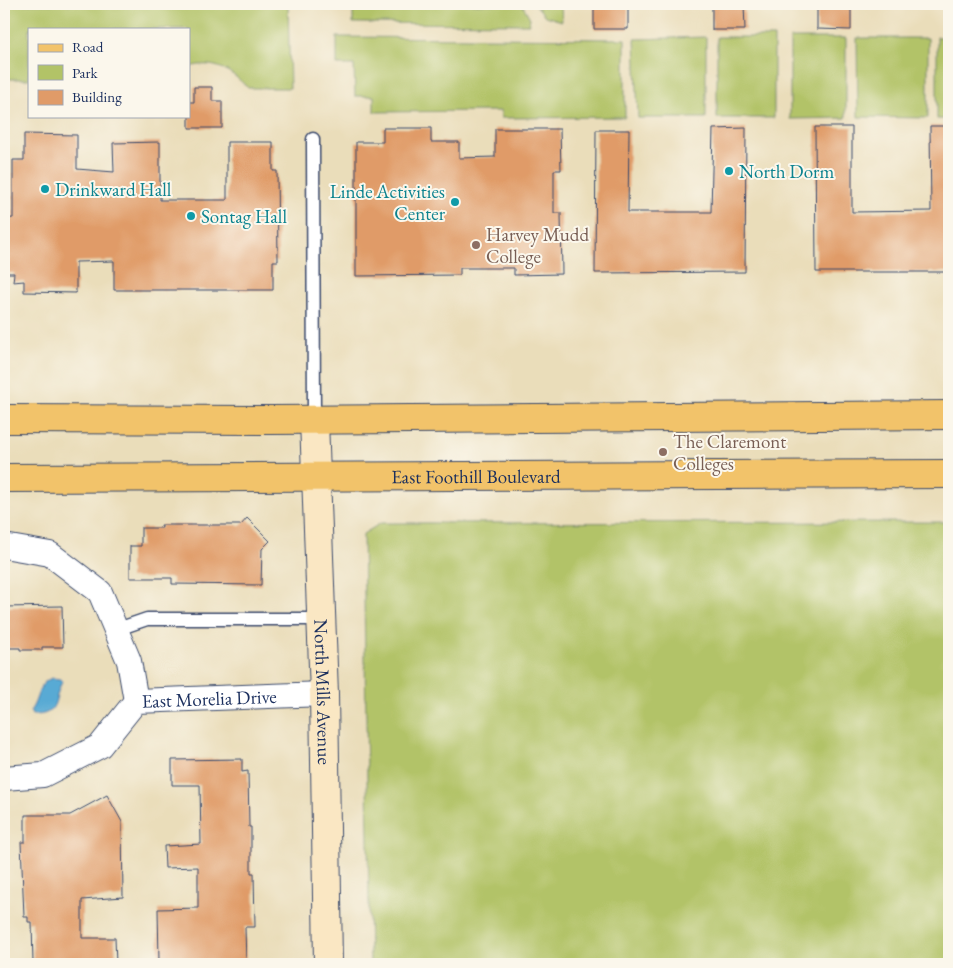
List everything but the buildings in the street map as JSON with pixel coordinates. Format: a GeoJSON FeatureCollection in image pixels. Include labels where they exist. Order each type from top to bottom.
{"type":"FeatureCollection","features":[{"type":"Feature","properties":{"kind":"main road"},"geometry":{"type":"LineString","coordinates":[[4,418],[314,420],[949,415]]}},
{"type":"Feature","properties":{"kind":"main road","name":"North Mills Avenue"},"geometry":{"type":"LineString","coordinates":[[314,420],[324,694],[328,964]]}},
{"type":"Feature","properties":{"kind":"main road","name":"East Foothill Boulevard"},"geometry":{"type":"LineString","coordinates":[[4,478],[156,479],[316,476],[949,474]]}},
{"type":"Feature","properties":{"kind":"street"},"geometry":{"type":"LineString","coordinates":[[4,546],[50,554],[100,592],[129,661],[136,701]]}},
{"type":"Feature","properties":{"kind":"street","name":"East Morelia Drive"},"geometry":{"type":"LineString","coordinates":[[4,778],[43,775],[100,746],[136,701],[324,694]]}},
{"type":"Feature","properties":{"kind":"lane"},"geometry":{"type":"LineString","coordinates":[[313,139],[314,420]]}},
{"type":"Feature","properties":{"kind":"lane"},"geometry":{"type":"LineString","coordinates":[[115,630],[147,619],[320,619]]}},
{"type":"Feature","properties":{"kind":"green space"},"geometry":{"type":"Polygon","coordinates":[[[4,4],[288,4],[290,88],[248,88],[235,76],[222,68],[207,65],[190,67],[190,28],[28,28],[28,79],[4,79],[4,4]]]}},
{"type":"Feature","properties":{"kind":"green space"},"geometry":{"type":"Polygon","coordinates":[[[336,4],[522,4],[530,18],[529,24],[353,23],[353,7],[336,6],[336,4]]]}},
{"type":"Feature","properties":{"kind":"green space"},"geometry":{"type":"Polygon","coordinates":[[[535,4],[561,4],[562,21],[545,16],[535,4]]]}},
{"type":"Feature","properties":{"kind":"green space"},"geometry":{"type":"Polygon","coordinates":[[[337,37],[625,39],[625,117],[501,118],[501,111],[374,112],[374,96],[355,96],[354,65],[337,65],[337,37]]]}},
{"type":"Feature","properties":{"kind":"green space"},"geometry":{"type":"Polygon","coordinates":[[[706,37],[706,118],[638,118],[635,39],[706,37]]]}},
{"type":"Feature","properties":{"kind":"green space"},"geometry":{"type":"Polygon","coordinates":[[[717,37],[774,37],[774,118],[717,118],[717,37]]]}},
{"type":"Feature","properties":{"kind":"green space"},"geometry":{"type":"Polygon","coordinates":[[[937,37],[949,37],[949,119],[937,119],[937,37]]]}},
{"type":"Feature","properties":{"kind":"green space"},"geometry":{"type":"Polygon","coordinates":[[[790,38],[846,38],[846,118],[790,119],[790,38]]]}},
{"type":"Feature","properties":{"kind":"green space"},"geometry":{"type":"Polygon","coordinates":[[[857,38],[928,38],[928,118],[858,117],[857,38]]]}},
{"type":"Feature","properties":{"kind":"green space"},"geometry":{"type":"Polygon","coordinates":[[[949,522],[949,964],[370,964],[363,534],[381,523],[949,522]]]}},
{"type":"Feature","properties":{"kind":"water"},"geometry":{"type":"Polygon","coordinates":[[[53,678],[63,681],[55,704],[48,712],[32,715],[30,711],[41,687],[53,678]]]}},
{"type":"Feature","properties":{"kind":"place","name":"North Dorm"},"geometry":{"type":"Point","coordinates":[729,171]}},
{"type":"Feature","properties":{"kind":"place","name":"Drinkward Hall"},"geometry":{"type":"Point","coordinates":[45,189]}},
{"type":"Feature","properties":{"kind":"place","name":"Linde Activities Center"},"geometry":{"type":"Point","coordinates":[455,202]}},
{"type":"Feature","properties":{"kind":"place","name":"Sontag Hall"},"geometry":{"type":"Point","coordinates":[191,216]}},
{"type":"Feature","properties":{"kind":"place","name":"Harvey Mudd College"},"geometry":{"type":"Point","coordinates":[476,245]}},
{"type":"Feature","properties":{"kind":"place","name":"The Claremont Colleges"},"geometry":{"type":"Point","coordinates":[663,452]}}]}
